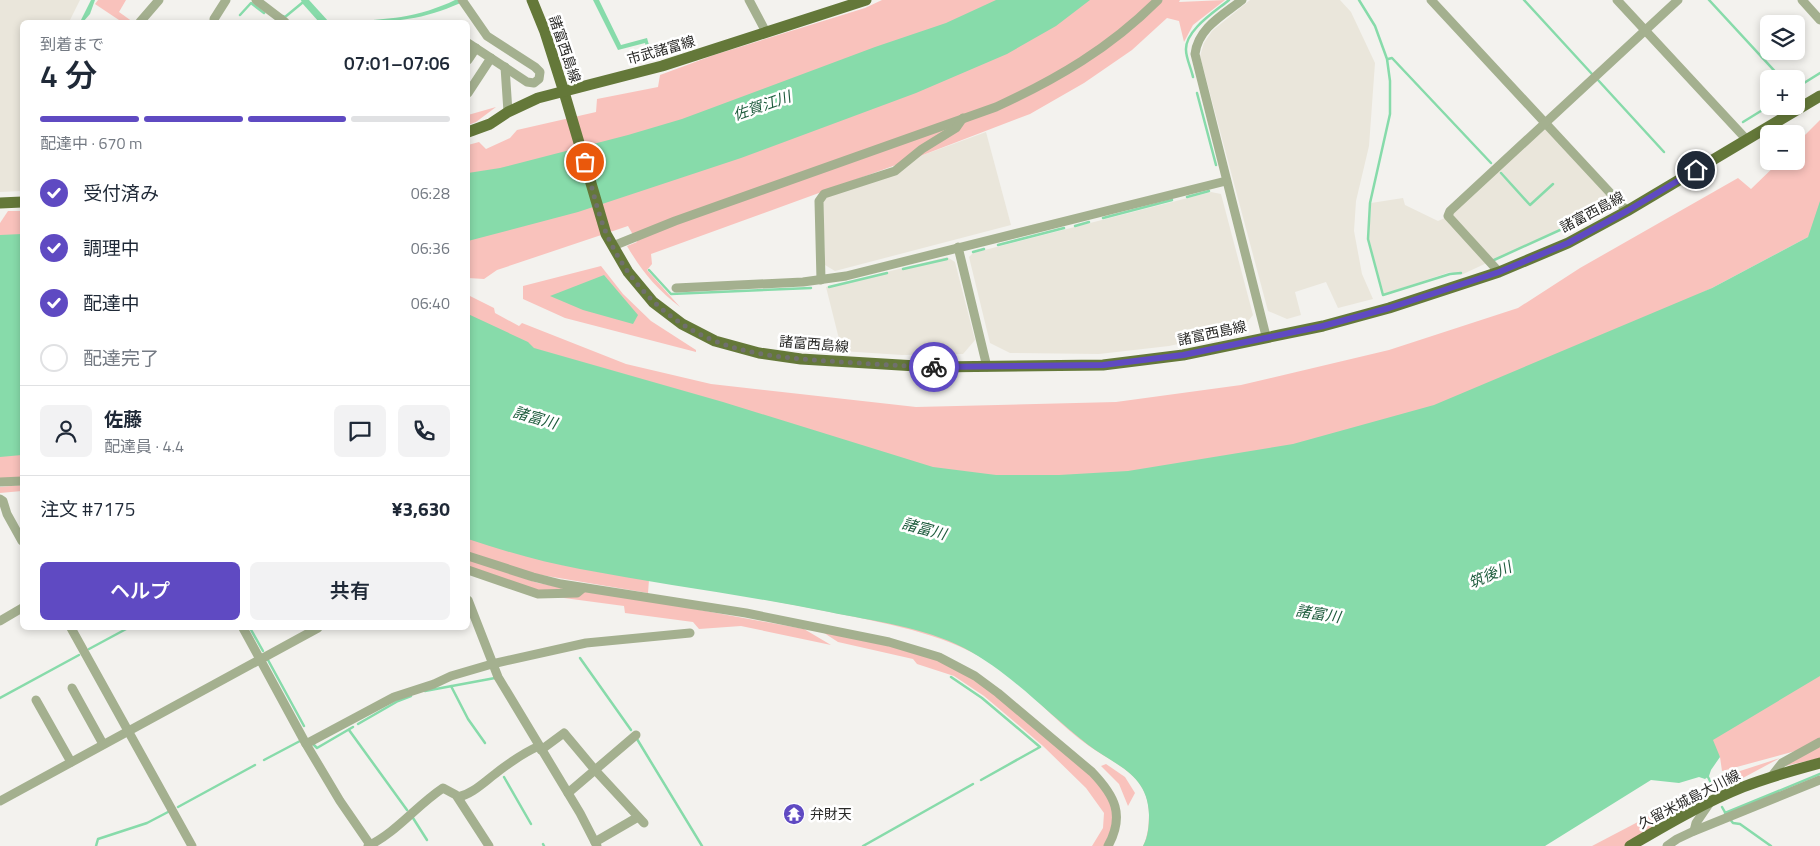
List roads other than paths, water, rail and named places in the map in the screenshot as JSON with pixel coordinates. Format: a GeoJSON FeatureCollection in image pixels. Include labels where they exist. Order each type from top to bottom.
{"type":"FeatureCollection","features":[{"type":"Feature","properties":{"kind":"main road","name":"諸富西島線"},"geometry":{"type":"LineString","coordinates":[[532,0],[545,32],[564,92],[606,234],[628,272],[653,302],[682,324],[716,341],[759,353],[801,359],[932,367],[1103,365],[1183,355],[1266,336],[1323,326],[1389,308],[1499,272],[1568,243],[1627,211],[1820,96]]}},
{"type":"Feature","properties":{"kind":"main road","name":"市武諸富線"},"geometry":{"type":"LineString","coordinates":[[470,131],[490,124],[508,112],[538,98],[662,66],[866,0]]}},
{"type":"Feature","properties":{"kind":"main road"},"geometry":{"type":"LineString","coordinates":[[0,204],[20,202]]}},
{"type":"Feature","properties":{"kind":"main road","name":"久留米城島大川線"},"geometry":{"type":"LineString","coordinates":[[1630,846],[1711,801],[1771,777],[1820,763]]}},
{"type":"Feature","properties":{"kind":"street"},"geometry":{"type":"LineString","coordinates":[[142,20],[159,0]]}},
{"type":"Feature","properties":{"kind":"street"},"geometry":{"type":"LineString","coordinates":[[214,19],[226,0]]}},
{"type":"Feature","properties":{"kind":"street"},"geometry":{"type":"LineString","coordinates":[[256,0],[282,20]]}},
{"type":"Feature","properties":{"kind":"street"},"geometry":{"type":"LineString","coordinates":[[749,0],[766,32]]}},
{"type":"Feature","properties":{"kind":"street"},"geometry":{"type":"LineString","coordinates":[[613,246],[675,221],[996,106],[1036,89],[1079,64],[1117,38],[1158,0]]}},
{"type":"Feature","properties":{"kind":"street"},"geometry":{"type":"LineString","coordinates":[[1242,0],[1206,28],[1199,37],[1195,54],[1266,336]]}},
{"type":"Feature","properties":{"kind":"street"},"geometry":{"type":"LineString","coordinates":[[1432,0],[1627,211]]}},
{"type":"Feature","properties":{"kind":"street"},"geometry":{"type":"LineString","coordinates":[[1617,0],[1747,140]]}},
{"type":"Feature","properties":{"kind":"street"},"geometry":{"type":"LineString","coordinates":[[1499,272],[1448,214],[1678,0]]}},
{"type":"Feature","properties":{"kind":"street"},"geometry":{"type":"LineString","coordinates":[[1802,0],[1820,20]]}},
{"type":"Feature","properties":{"kind":"street"},"geometry":{"type":"LineString","coordinates":[[463,2],[487,36],[535,67],[540,72],[539,80],[534,83],[526,82],[472,46]]}},
{"type":"Feature","properties":{"kind":"street"},"geometry":{"type":"LineString","coordinates":[[470,90],[491,58]]}},
{"type":"Feature","properties":{"kind":"street"},"geometry":{"type":"LineString","coordinates":[[505,67],[508,112]]}},
{"type":"Feature","properties":{"kind":"street"},"geometry":{"type":"LineString","coordinates":[[821,280],[819,201],[824,194],[895,171],[922,149],[956,128],[963,118]]}},
{"type":"Feature","properties":{"kind":"street"},"geometry":{"type":"LineString","coordinates":[[676,288],[821,280],[846,276],[1226,181]]}},
{"type":"Feature","properties":{"kind":"street"},"geometry":{"type":"LineString","coordinates":[[958,247],[988,367]]}},
{"type":"Feature","properties":{"kind":"street"},"geometry":{"type":"LineString","coordinates":[[0,482],[20,481]]}},
{"type":"Feature","properties":{"kind":"street"},"geometry":{"type":"LineString","coordinates":[[1,500],[20,537]]}},
{"type":"Feature","properties":{"kind":"street"},"geometry":{"type":"LineString","coordinates":[[470,557],[533,577],[583,588],[661,598],[809,625],[920,650],[956,665],[998,693],[1092,772],[1103,784],[1110,794],[1117,812],[1115,830],[1108,846]]}},
{"type":"Feature","properties":{"kind":"street"},"geometry":{"type":"LineString","coordinates":[[470,571],[538,594],[577,592],[583,588]]}},
{"type":"Feature","properties":{"kind":"street"},"geometry":{"type":"LineString","coordinates":[[0,621],[20,609]]}},
{"type":"Feature","properties":{"kind":"street"},"geometry":{"type":"LineString","coordinates":[[458,798],[468,795],[528,751],[540,748],[564,733],[641,820],[596,844],[568,793],[540,748],[498,677],[470,609]]}},
{"type":"Feature","properties":{"kind":"street"},"geometry":{"type":"LineString","coordinates":[[72,630],[192,846]]}},
{"type":"Feature","properties":{"kind":"street"},"geometry":{"type":"LineString","coordinates":[[244,630],[306,744],[370,846],[402,824],[417,808],[443,788],[458,798],[489,846]]}},
{"type":"Feature","properties":{"kind":"street"},"geometry":{"type":"LineString","coordinates":[[0,801],[314,630]]}},
{"type":"Feature","properties":{"kind":"street"},"geometry":{"type":"LineString","coordinates":[[306,744],[394,697],[434,684],[451,676],[492,664],[586,643],[690,633]]}},
{"type":"Feature","properties":{"kind":"street"},"geometry":{"type":"LineString","coordinates":[[72,688],[103,744]]}},
{"type":"Feature","properties":{"kind":"street"},"geometry":{"type":"LineString","coordinates":[[36,700],[71,762]]}},
{"type":"Feature","properties":{"kind":"street"},"geometry":{"type":"LineString","coordinates":[[568,793],[636,736]]}},
{"type":"Feature","properties":{"kind":"street"},"geometry":{"type":"LineString","coordinates":[[1771,777],[1782,763],[1820,742]]}},
{"type":"Feature","properties":{"kind":"street"},"geometry":{"type":"LineString","coordinates":[[1668,846],[1677,838],[1820,780]]}},
{"type":"Feature","properties":{"kind":"street"},"geometry":{"type":"LineString","coordinates":[[1694,831],[1696,823],[1711,801]]}},
{"type":"Feature","properties":{"kind":"water"},"geometry":{"type":"Polygon","coordinates":[[[91,0],[95,0],[90,14],[85,20],[81,20],[91,0]]]}},
{"type":"Feature","properties":{"kind":"water"},"geometry":{"type":"Polygon","coordinates":[[[301,0],[309,0],[327,20],[317,20],[301,0]]]}},
{"type":"Feature","properties":{"kind":"water"},"geometry":{"type":"Polygon","coordinates":[[[455,0],[467,0],[440,11],[415,18],[371,20],[401,17],[436,8],[455,0]]]}},
{"type":"Feature","properties":{"kind":"water"},"geometry":{"type":"Polygon","coordinates":[[[593,0],[599,0],[621,45],[647,38],[653,59],[650,60],[645,43],[618,50],[593,0]]]}},
{"type":"Feature","properties":{"kind":"water","name":"佐賀江川"},"geometry":{"type":"Polygon","coordinates":[[[996,0],[1090,0],[1056,26],[1007,54],[916,93],[741,158],[578,212],[470,240],[470,173],[500,168],[682,119],[875,47],[946,23],[996,0]]]}},
{"type":"Feature","properties":{"kind":"water"},"geometry":{"type":"Polygon","coordinates":[[[1820,201],[1820,676],[1713,740],[1720,757],[1709,776],[1705,779],[1699,777],[1679,783],[1651,780],[1545,846],[1143,846],[1148,831],[1149,815],[1143,789],[1136,780],[1119,765],[1087,744],[997,669],[964,648],[932,635],[880,622],[767,600],[566,566],[523,556],[470,540],[470,315],[528,342],[534,348],[723,402],[933,467],[996,475],[1059,475],[1128,471],[1293,444],[1434,405],[1712,288],[1808,237],[1820,201]]]}},
{"type":"Feature","properties":{"kind":"water"},"geometry":{"type":"Polygon","coordinates":[[[20,234],[20,455],[0,457],[0,235],[20,234]]]}},
{"type":"Feature","properties":{"kind":"water"},"geometry":{"type":"Polygon","coordinates":[[[604,275],[638,315],[633,324],[583,310],[550,296],[604,275]]]}},
{"type":"Feature","properties":{"kind":"waterway"},"geometry":{"type":"LineString","coordinates":[[1193,77],[1186,53],[1190,35],[1202,22],[1229,0]]}},
{"type":"Feature","properties":{"kind":"waterway"},"geometry":{"type":"LineString","coordinates":[[1359,0],[1375,26],[1387,59],[1390,81],[1390,114],[1370,203],[1368,239],[1383,295],[1450,274],[1461,273]]}},
{"type":"Feature","properties":{"kind":"waterway"},"geometry":{"type":"LineString","coordinates":[[1524,0],[1592,74]]}},
{"type":"Feature","properties":{"kind":"waterway"},"geometry":{"type":"LineString","coordinates":[[1709,0],[1774,70]]}},
{"type":"Feature","properties":{"kind":"waterway"},"geometry":{"type":"LineString","coordinates":[[240,15],[251,3],[264,13]]}},
{"type":"Feature","properties":{"kind":"waterway"},"geometry":{"type":"LineString","coordinates":[[283,16],[285,17],[302,3]]}},
{"type":"Feature","properties":{"kind":"waterway"},"geometry":{"type":"LineString","coordinates":[[1388,59],[1392,58],[1491,163]]}},
{"type":"Feature","properties":{"kind":"waterway"},"geometry":{"type":"LineString","coordinates":[[1805,82],[1820,73]]}},
{"type":"Feature","properties":{"kind":"waterway"},"geometry":{"type":"LineString","coordinates":[[1598,80],[1664,152]]}},
{"type":"Feature","properties":{"kind":"waterway"},"geometry":{"type":"LineString","coordinates":[[1197,93],[1216,165]]}},
{"type":"Feature","properties":{"kind":"waterway"},"geometry":{"type":"LineString","coordinates":[[1743,122],[1760,112]]}},
{"type":"Feature","properties":{"kind":"waterway"},"geometry":{"type":"LineString","coordinates":[[1501,173],[1530,205],[1553,184]]}},
{"type":"Feature","properties":{"kind":"waterway"},"geometry":{"type":"LineString","coordinates":[[1187,197],[1209,191]]}},
{"type":"Feature","properties":{"kind":"waterway"},"geometry":{"type":"LineString","coordinates":[[1103,218],[1172,200]]}},
{"type":"Feature","properties":{"kind":"waterway"},"geometry":{"type":"LineString","coordinates":[[1494,260],[1593,215],[1607,202]]}},
{"type":"Feature","properties":{"kind":"waterway"},"geometry":{"type":"LineString","coordinates":[[1075,226],[1089,222]]}},
{"type":"Feature","properties":{"kind":"waterway"},"geometry":{"type":"LineString","coordinates":[[998,245],[1064,228]]}},
{"type":"Feature","properties":{"kind":"waterway"},"geometry":{"type":"LineString","coordinates":[[973,252],[984,249]]}},
{"type":"Feature","properties":{"kind":"waterway"},"geometry":{"type":"LineString","coordinates":[[903,269],[947,259]]}},
{"type":"Feature","properties":{"kind":"waterway"},"geometry":{"type":"LineString","coordinates":[[649,270],[671,294],[811,288]]}},
{"type":"Feature","properties":{"kind":"waterway"},"geometry":{"type":"LineString","coordinates":[[829,287],[887,273]]}},
{"type":"Feature","properties":{"kind":"waterway"},"geometry":{"type":"LineString","coordinates":[[89,649],[124,630]]}},
{"type":"Feature","properties":{"kind":"waterway"},"geometry":{"type":"LineString","coordinates":[[251,630],[263,651]]}},
{"type":"Feature","properties":{"kind":"waterway"},"geometry":{"type":"LineString","coordinates":[[0,698],[79,655]]}},
{"type":"Feature","properties":{"kind":"waterway"},"geometry":{"type":"LineString","coordinates":[[580,658],[631,730]]}},
{"type":"Feature","properties":{"kind":"waterway"},"geometry":{"type":"LineString","coordinates":[[268,660],[304,726]]}},
{"type":"Feature","properties":{"kind":"waterway"},"geometry":{"type":"LineString","coordinates":[[951,677],[982,698],[1040,747],[981,780]]}},
{"type":"Feature","properties":{"kind":"waterway"},"geometry":{"type":"LineString","coordinates":[[425,691],[495,678]]}},
{"type":"Feature","properties":{"kind":"waterway"},"geometry":{"type":"LineString","coordinates":[[451,686],[468,719],[485,743]]}},
{"type":"Feature","properties":{"kind":"waterway"},"geometry":{"type":"LineString","coordinates":[[358,724],[398,701],[411,696]]}},
{"type":"Feature","properties":{"kind":"waterway"},"geometry":{"type":"LineString","coordinates":[[314,745],[317,748],[353,727]]}},
{"type":"Feature","properties":{"kind":"waterway"},"geometry":{"type":"LineString","coordinates":[[349,730],[407,810]]}},
{"type":"Feature","properties":{"kind":"waterway"},"geometry":{"type":"LineString","coordinates":[[637,739],[702,846]]}},
{"type":"Feature","properties":{"kind":"waterway"},"geometry":{"type":"LineString","coordinates":[[264,760],[300,741]]}},
{"type":"Feature","properties":{"kind":"waterway"},"geometry":{"type":"LineString","coordinates":[[178,807],[255,765]]}},
{"type":"Feature","properties":{"kind":"waterway"},"geometry":{"type":"LineString","coordinates":[[1725,813],[1820,774]]}},
{"type":"Feature","properties":{"kind":"waterway"},"geometry":{"type":"LineString","coordinates":[[1707,775],[1711,783]]}},
{"type":"Feature","properties":{"kind":"waterway"},"geometry":{"type":"LineString","coordinates":[[504,777],[531,824]]}},
{"type":"Feature","properties":{"kind":"waterway"},"geometry":{"type":"LineString","coordinates":[[863,846],[973,784]]}},
{"type":"Feature","properties":{"kind":"waterway"},"geometry":{"type":"LineString","coordinates":[[1722,807],[1726,814]]}},
{"type":"Feature","properties":{"kind":"waterway"},"geometry":{"type":"LineString","coordinates":[[96,846],[98,839],[147,823],[168,812]]}},
{"type":"Feature","properties":{"kind":"waterway"},"geometry":{"type":"LineString","coordinates":[[413,818],[427,840]]}},
{"type":"Feature","properties":{"kind":"waterway"},"geometry":{"type":"LineString","coordinates":[[1729,818],[1733,823],[1740,824],[1771,846]]}},
{"type":"Feature","properties":{"kind":"place","name":"弁財天"},"geometry":{"type":"Point","coordinates":[794,814]}},
{"type":"Feature","properties":{"kind":"water label","name":"諸富川"},"geometry":{"type":"Point","coordinates":[535,418]}},
{"type":"Feature","properties":{"kind":"water label","name":"諸富川"},"geometry":{"type":"Point","coordinates":[924,529]}},
{"type":"Feature","properties":{"kind":"water label","name":"筑後川"},"geometry":{"type":"Point","coordinates":[1490,575]}},
{"type":"Feature","properties":{"kind":"water label","name":"諸富川"},"geometry":{"type":"Point","coordinates":[1318,614]}}]}
